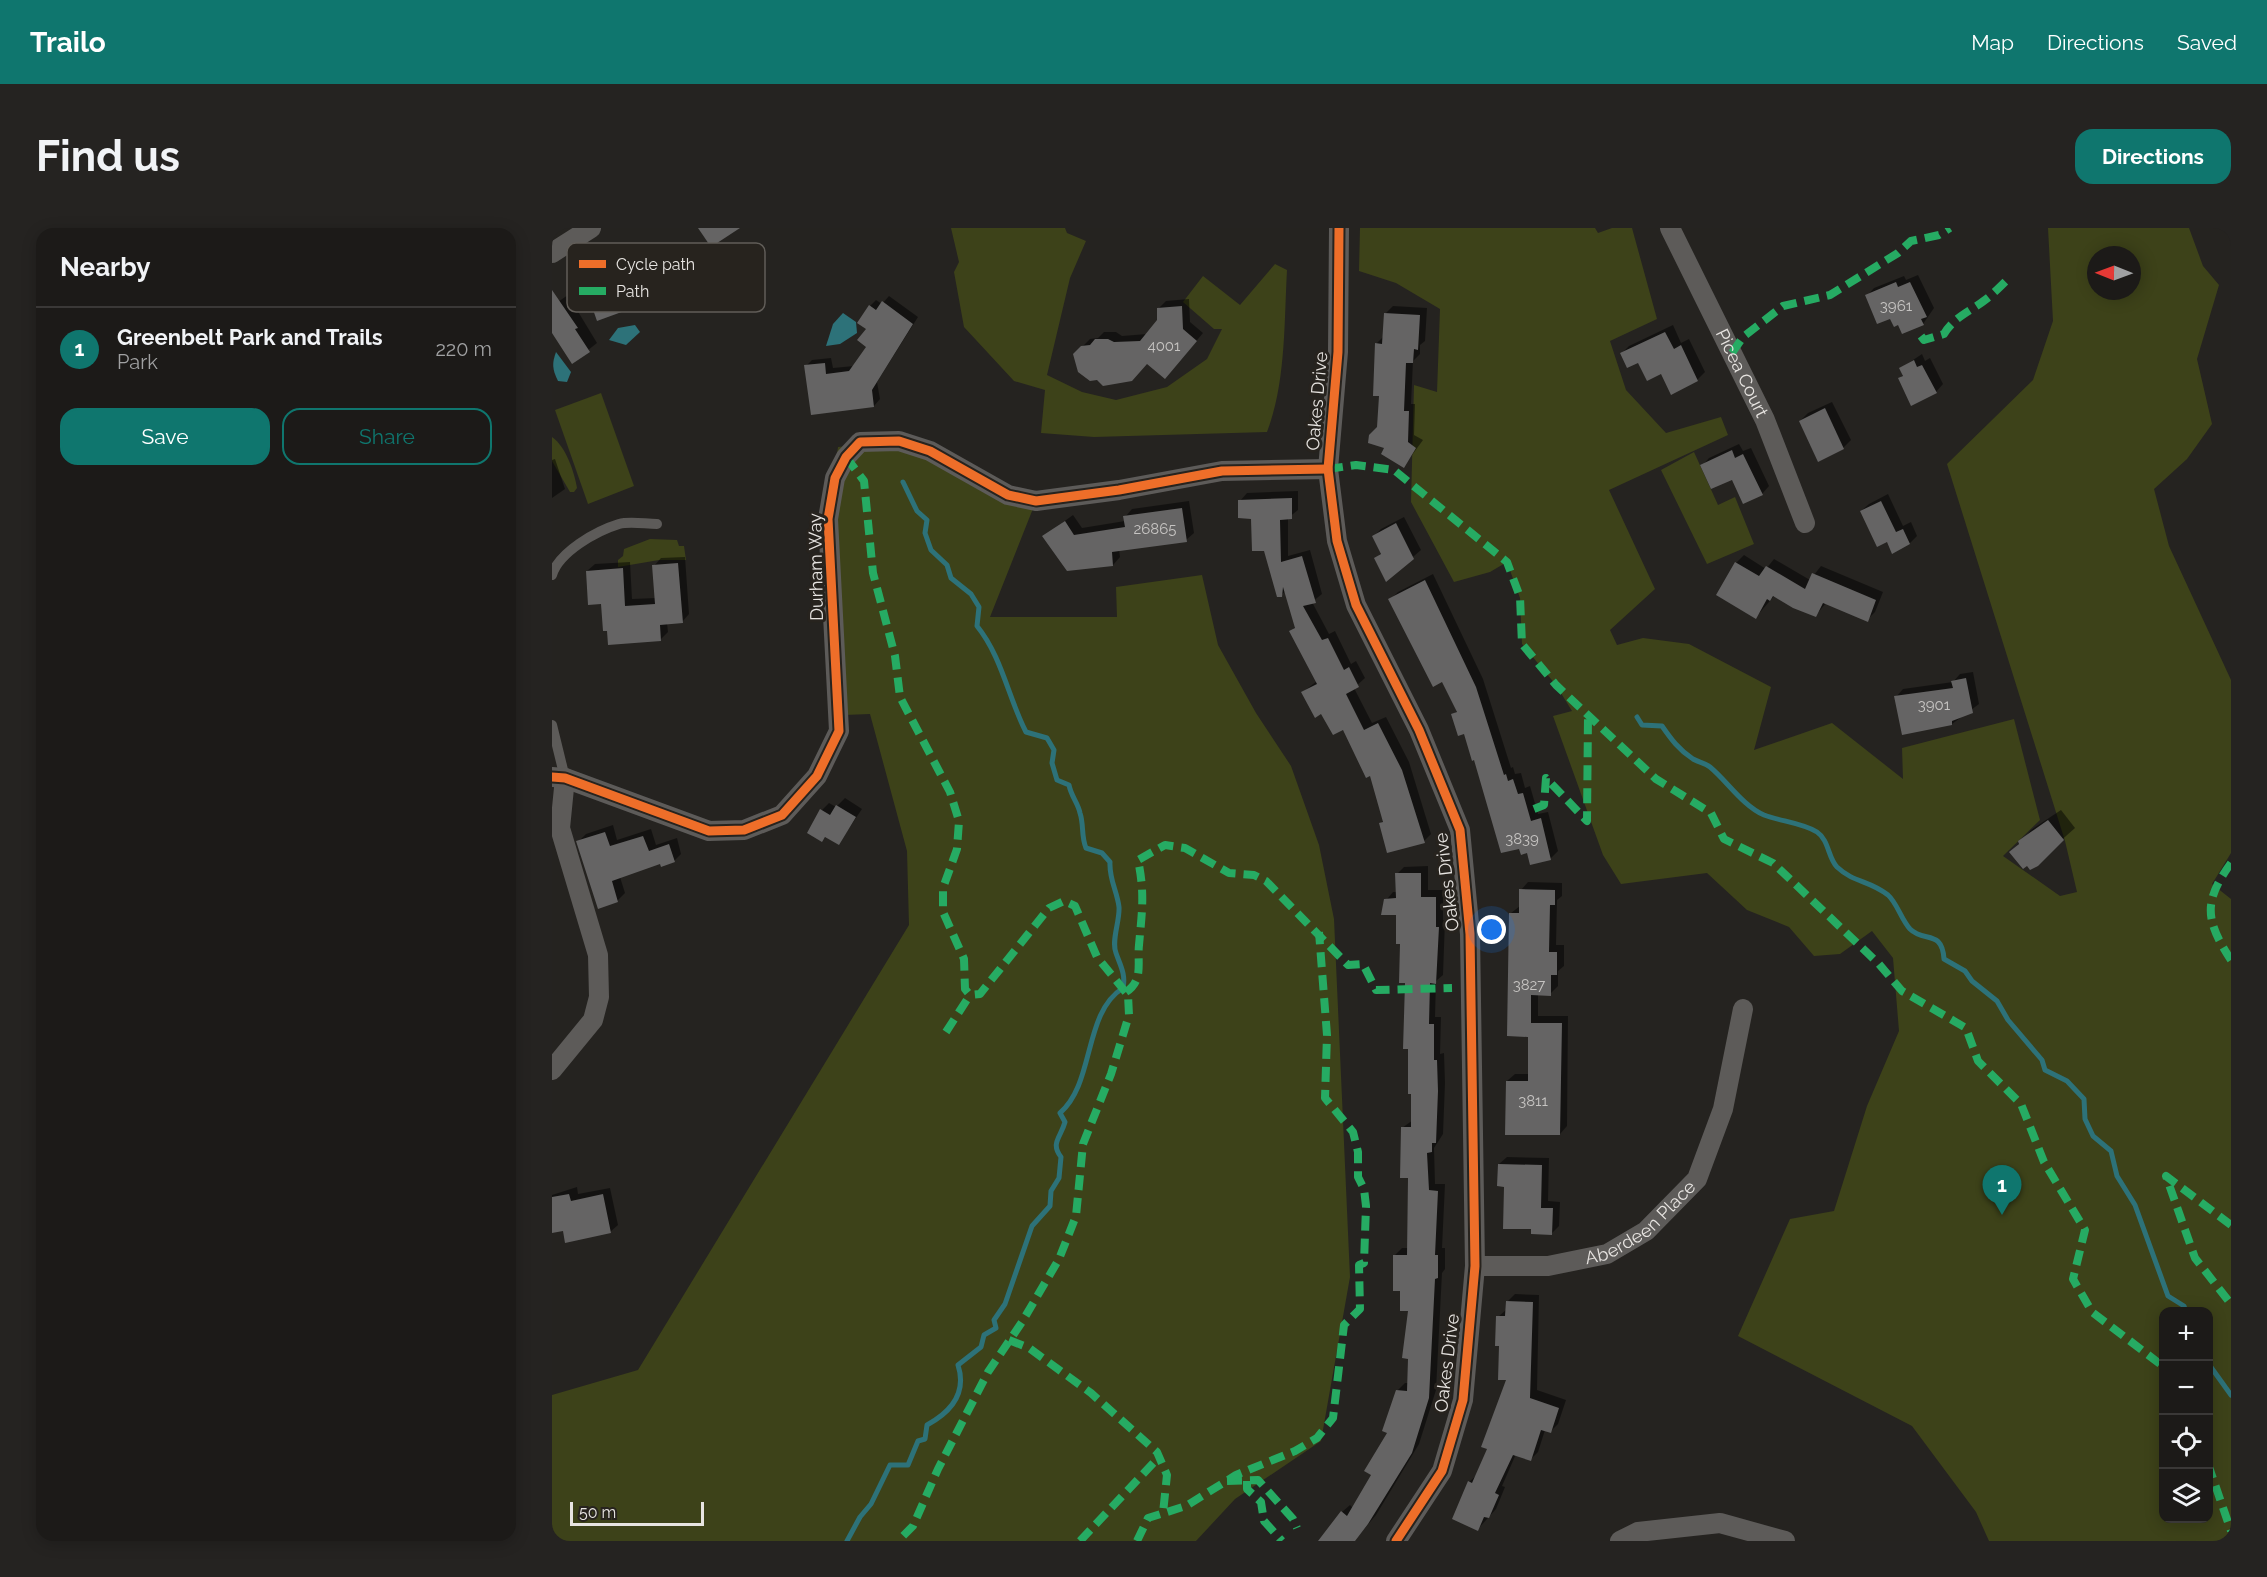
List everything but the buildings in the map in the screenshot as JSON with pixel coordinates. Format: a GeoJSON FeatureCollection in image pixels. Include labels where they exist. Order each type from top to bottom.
{"type":"FeatureCollection","features":[{"type":"Feature","properties":{"kind":"street"},"geometry":{"type":"LineString","coordinates":[[568,243],[591,228]]}},
{"type":"Feature","properties":{"kind":"street","name":"Oakes Drive"},"geometry":{"type":"LineString","coordinates":[[1339,228],[1338,352],[1328,469],[1337,541],[1356,605],[1419,730],[1460,830],[1470,934],[1475,1266],[1463,1400],[1442,1471],[1406,1538]]}},
{"type":"Feature","properties":{"kind":"street","name":"Picea Court"},"geometry":{"type":"LineString","coordinates":[[1670,228],[1765,420],[1805,523]]}},
{"type":"Feature","properties":{"kind":"street"},"geometry":{"type":"LineString","coordinates":[[552,253],[567,243]]}},
{"type":"Feature","properties":{"kind":"street","name":"Durham Way"},"geometry":{"type":"LineString","coordinates":[[558,777],[709,831],[744,830],[782,815],[817,776],[839,731],[828,519],[835,478],[846,457],[860,442],[899,441],[930,451],[1008,495],[1036,501],[1119,490],[1222,471],[1328,469]]}},
{"type":"Feature","properties":{"kind":"street"},"geometry":{"type":"LineString","coordinates":[[552,1070],[593,1020],[599,997],[598,955],[560,828],[558,777]]}},
{"type":"Feature","properties":{"kind":"street","name":"Aberdeen Place"},"geometry":{"type":"LineString","coordinates":[[1475,1266],[1548,1266],[1607,1254],[1646,1231],[1697,1179],[1723,1108],[1743,1009]]}},
{"type":"Feature","properties":{"kind":"street"},"geometry":{"type":"LineString","coordinates":[[1620,1541],[1638,1532],[1720,1523],[1785,1541]]}},
{"type":"Feature","properties":{"kind":"lane"},"geometry":{"type":"LineString","coordinates":[[552,574],[556,563],[574,547],[619,524],[657,524]]}},
{"type":"Feature","properties":{"kind":"lane"},"geometry":{"type":"LineString","coordinates":[[552,725],[558,777]]}},
{"type":"Feature","properties":{"kind":"green space"},"geometry":{"type":"Polygon","coordinates":[[[951,228],[1065,228],[1067,233],[1086,241],[1070,278],[1047,375],[1082,392],[1116,400],[1167,387],[1207,359],[1222,329],[1214,329],[1183,302],[1203,276],[1240,305],[1275,264],[1287,270],[1281,373],[1267,432],[1094,437],[1041,433],[1045,390],[1014,381],[964,327],[954,272],[959,262],[951,228]]]}},
{"type":"Feature","properties":{"kind":"green space"},"geometry":{"type":"Polygon","coordinates":[[[1360,228],[1595,228],[1598,233],[1612,228],[1632,228],[1657,319],[1610,341],[1626,390],[1666,433],[1721,417],[1728,435],[1609,490],[1655,589],[1610,630],[1617,645],[1643,638],[1689,644],[1771,687],[1754,750],[1832,723],[1903,779],[1902,748],[2014,719],[2040,820],[2003,856],[2060,896],[2077,892],[2065,841],[1947,464],[2033,380],[2053,321],[2048,228],[2189,228],[2203,266],[2219,285],[2197,359],[2212,424],[2187,459],[2154,489],[2169,546],[2231,680],[2231,853],[2212,884],[2231,899],[2231,1541],[1989,1541],[1976,1512],[1912,1426],[1738,1336],[1790,1219],[1834,1211],[1867,1106],[1899,1031],[1893,958],[1872,931],[1840,954],[1814,956],[1789,927],[1747,910],[1707,873],[1621,884],[1603,855],[1553,716],[1572,711],[1556,685],[1522,644],[1520,598],[1507,562],[1490,572],[1454,582],[1411,502],[1414,385],[1437,392],[1440,309],[1396,283],[1359,271],[1360,228]]]}},
{"type":"Feature","properties":{"kind":"green space"},"geometry":{"type":"Polygon","coordinates":[[[601,393],[634,486],[588,504],[555,410],[601,393]]]}},
{"type":"Feature","properties":{"kind":"green space"},"geometry":{"type":"Polygon","coordinates":[[[552,437],[569,460],[577,488],[574,492],[570,492],[552,461],[552,437]]]}},
{"type":"Feature","properties":{"kind":"green space"},"geometry":{"type":"Polygon","coordinates":[[[899,441],[1036,501],[990,617],[1117,617],[1116,587],[1202,575],[1218,645],[1256,713],[1291,766],[1319,845],[1334,919],[1350,1277],[1321,1441],[1235,1499],[1196,1541],[552,1541],[552,1395],[638,1370],[909,925],[907,851],[870,714],[844,715],[828,519],[838,447],[899,441]]]}},
{"type":"Feature","properties":{"kind":"green space"},"geometry":{"type":"Polygon","coordinates":[[[1694,452],[1718,505],[1735,497],[1754,544],[1707,564],[1661,470],[1694,452]]]}},
{"type":"Feature","properties":{"kind":"green space"},"geometry":{"type":"Polygon","coordinates":[[[650,539],[677,540],[679,546],[684,546],[686,560],[659,560],[618,567],[618,560],[623,556],[624,549],[650,539]]]}},
{"type":"Feature","properties":{"kind":"water"},"geometry":{"type":"Polygon","coordinates":[[[843,313],[856,322],[857,333],[840,344],[826,346],[833,324],[843,313]]]}},
{"type":"Feature","properties":{"kind":"water"},"geometry":{"type":"Polygon","coordinates":[[[635,325],[640,332],[626,345],[609,340],[618,328],[635,325]]]}},
{"type":"Feature","properties":{"kind":"water"},"geometry":{"type":"Polygon","coordinates":[[[556,352],[571,372],[567,382],[558,381],[555,373],[553,363],[556,352]]]}},
{"type":"Feature","properties":{"kind":"waterway"},"geometry":{"type":"LineString","coordinates":[[847,1541],[860,1517],[871,1504],[890,1465],[908,1465],[918,1441],[925,1439],[927,1425],[936,1420],[955,1401],[960,1384],[958,1365],[981,1347],[984,1335],[996,1328],[994,1320],[1005,1304],[1032,1226],[1050,1206],[1051,1191],[1059,1178],[1061,1157],[1056,1144],[1065,1122],[1060,1113],[1071,1100],[1079,1084],[1101,1014],[1110,999],[1123,988],[1124,983],[1115,948],[1119,907],[1110,862],[1102,853],[1086,848],[1079,809],[1069,785],[1057,780],[1052,763],[1054,750],[1047,738],[1026,732],[993,651],[977,626],[979,607],[971,594],[951,578],[947,565],[931,550],[925,533],[927,520],[917,511],[903,482]]}},
{"type":"Feature","properties":{"kind":"waterway"},"geometry":{"type":"LineString","coordinates":[[1637,717],[1642,725],[1662,726],[1684,752],[1710,767],[1756,811],[1805,826],[1821,835],[1837,867],[1849,876],[1888,895],[1910,929],[1936,940],[1943,950],[1944,959],[1965,971],[1972,981],[1997,1001],[2008,1020],[2042,1060],[2045,1070],[2067,1081],[2084,1099],[2085,1119],[2093,1136],[2111,1151],[2117,1176],[2135,1205],[2168,1296],[2184,1307]]}},
{"type":"Feature","properties":{"kind":"waterway"},"geometry":{"type":"LineString","coordinates":[[2213,1370],[2231,1395]]}},
{"type":"Feature","properties":{"kind":"marked path"},"geometry":{"type":"LineString","coordinates":[[1732,353],[1743,337],[1783,306],[1830,295],[1898,253],[1911,241],[1939,235],[1950,228]]}},
{"type":"Feature","properties":{"kind":"marked path"},"geometry":{"type":"LineString","coordinates":[[1921,336],[1924,340],[1944,334],[1958,319],[1988,298],[2007,280]]}},
{"type":"Feature","properties":{"kind":"marked path"},"geometry":{"type":"LineString","coordinates":[[846,457],[864,481],[873,573],[895,656],[900,697],[950,792],[959,821],[957,849],[943,888],[943,912],[964,959],[965,989],[970,995],[980,994],[1049,908],[1064,901],[1075,906],[1097,957],[1128,995],[1129,1015],[1111,1074],[1083,1144],[1076,1216],[1059,1259],[1022,1322],[988,1372],[938,1469],[913,1526],[898,1541]]}},
{"type":"Feature","properties":{"kind":"marked path"},"geometry":{"type":"LineString","coordinates":[[1328,469],[1356,465],[1394,470],[1507,562],[1520,597],[1522,644],[1556,685],[1656,779],[1711,813],[1724,839],[1773,863],[1879,964],[1902,991],[1966,1028],[1978,1061],[2021,1104],[2044,1162],[2085,1230],[2073,1279],[2092,1312],[2159,1363]]}},
{"type":"Feature","properties":{"kind":"marked path"},"geometry":{"type":"LineString","coordinates":[[1534,809],[1544,805],[1546,778],[1587,821],[1588,716]]}},
{"type":"Feature","properties":{"kind":"marked path"},"geometry":{"type":"LineString","coordinates":[[1126,992],[1132,987],[1139,971],[1142,883],[1138,860],[1165,845],[1185,848],[1229,873],[1254,875],[1266,881],[1348,965],[1363,964],[1376,990],[1452,988]]}},
{"type":"Feature","properties":{"kind":"marked path"},"geometry":{"type":"LineString","coordinates":[[2231,863],[2216,889],[2211,911],[2216,933],[2231,960]]}},
{"type":"Feature","properties":{"kind":"marked path"},"geometry":{"type":"LineString","coordinates":[[1137,1541],[1148,1518],[1186,1506],[1236,1475],[1295,1451],[1317,1438],[1333,1418],[1344,1325],[1360,1309],[1359,1265],[1364,1263],[1366,1206],[1364,1189],[1358,1177],[1358,1152],[1353,1132],[1325,1098],[1327,1035],[1319,932]]}},
{"type":"Feature","properties":{"kind":"marked path"},"geometry":{"type":"LineString","coordinates":[[946,1032],[970,995]]}},
{"type":"Feature","properties":{"kind":"marked path"},"geometry":{"type":"LineString","coordinates":[[2231,1225],[2166,1176],[2195,1258],[2231,1304]]}},
{"type":"Feature","properties":{"kind":"marked path"},"geometry":{"type":"LineString","coordinates":[[1009,1340],[1029,1348],[1091,1393],[1157,1452],[1167,1475],[1163,1513]]}},
{"type":"Feature","properties":{"kind":"marked path"},"geometry":{"type":"LineString","coordinates":[[1080,1541],[1159,1457]]}},
{"type":"Feature","properties":{"kind":"marked path"},"geometry":{"type":"LineString","coordinates":[[2210,1469],[2231,1531]]}},
{"type":"Feature","properties":{"kind":"marked path"},"geometry":{"type":"LineString","coordinates":[[1227,1481],[1258,1480],[1293,1519],[1297,1528]]}},
{"type":"Feature","properties":{"kind":"marked path"},"geometry":{"type":"LineString","coordinates":[[1247,1481],[1247,1489],[1261,1502],[1264,1521],[1282,1541]]}},
{"type":"Feature","properties":{"kind":"cycle path"},"geometry":{"type":"LineString","coordinates":[[1339,228],[1338,352],[1328,469],[1337,541],[1356,605],[1419,730],[1460,830],[1470,934],[1475,1266],[1463,1400],[1442,1471],[1396,1541]]}},
{"type":"Feature","properties":{"kind":"cycle path"},"geometry":{"type":"LineString","coordinates":[[552,777],[565,778],[709,831],[744,830],[782,815],[817,776],[839,731],[828,519],[835,478],[846,457],[860,442],[899,441],[930,451],[1008,495],[1036,501],[1119,490],[1222,471],[1328,469]]}},
{"type":"Feature","properties":{"kind":"place","name":"Greenbelt Park and Trails"},"geometry":{"type":"Point","coordinates":[2002,1215]}}]}
